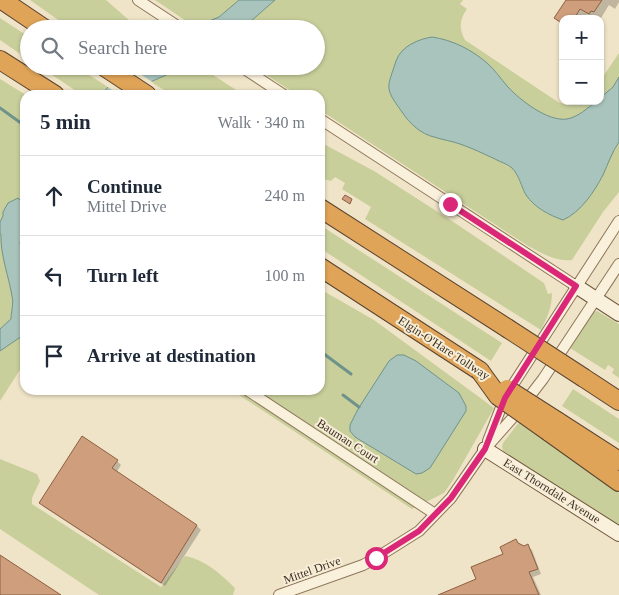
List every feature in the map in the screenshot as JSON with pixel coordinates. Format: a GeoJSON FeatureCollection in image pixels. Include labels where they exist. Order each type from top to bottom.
{"type":"FeatureCollection","features":[{"type":"Feature","properties":{"kind":"highway"},"geometry":{"type":"LineString","coordinates":[[2,0],[32,20]]}},
{"type":"Feature","properties":{"kind":"highway"},"geometry":{"type":"LineString","coordinates":[[0,60],[20,73]]}},
{"type":"Feature","properties":{"kind":"highway"},"geometry":{"type":"LineString","coordinates":[[24,75],[47,90]]}},
{"type":"Feature","properties":{"kind":"highway"},"geometry":{"type":"LineString","coordinates":[[117,75],[139,90]]}},
{"type":"Feature","properties":{"kind":"highway"},"geometry":{"type":"LineString","coordinates":[[325,211],[619,401]]}},
{"type":"Feature","properties":{"kind":"highway","name":"Elgin-O'Hare Tollway"},"geometry":{"type":"LineString","coordinates":[[325,270],[480,371],[553,427],[619,461]]}},
{"type":"Feature","properties":{"kind":"highway"},"geometry":{"type":"LineString","coordinates":[[599,388],[619,394]]}},
{"type":"Feature","properties":{"kind":"highway"},"geometry":{"type":"LineString","coordinates":[[553,427],[619,482]]}},
{"type":"Feature","properties":{"kind":"main road"},"geometry":{"type":"LineString","coordinates":[[576,286],[619,314]]}},
{"type":"Feature","properties":{"kind":"main road","name":"East Thorndale Avenue"},"geometry":{"type":"LineString","coordinates":[[485,449],[619,534]]}},
{"type":"Feature","properties":{"kind":"street"},"geometry":{"type":"LineString","coordinates":[[138,0],[168,20]]}},
{"type":"Feature","properties":{"kind":"street"},"geometry":{"type":"LineString","coordinates":[[254,75],[276,90]]}},
{"type":"Feature","properties":{"kind":"street"},"geometry":{"type":"LineString","coordinates":[[325,122],[576,286]]}},
{"type":"Feature","properties":{"kind":"street","name":"Mittel Drive"},"geometry":{"type":"LineString","coordinates":[[485,449],[505,398],[619,221]]}},
{"type":"Feature","properties":{"kind":"street","name":"Mittel Drive"},"geometry":{"type":"LineString","coordinates":[[279,595],[363,565],[419,531],[451,498],[485,449],[516,414],[542,379],[619,264]]}},
{"type":"Feature","properties":{"kind":"street","name":"Bauman Court"},"geometry":{"type":"LineString","coordinates":[[254,395],[435,514]]}},
{"type":"Feature","properties":{"kind":"green space"},"geometry":{"type":"Polygon","coordinates":[[[30,0],[106,0],[129,20],[58,20],[30,0]]]}},
{"type":"Feature","properties":{"kind":"green space"},"geometry":{"type":"Polygon","coordinates":[[[155,0],[239,0],[219,17],[212,20],[185,20],[155,0]]]}},
{"type":"Feature","properties":{"kind":"green space"},"geometry":{"type":"Polygon","coordinates":[[[275,0],[463,0],[460,4],[467,9],[462,17],[461,24],[465,40],[559,102],[559,105],[604,105],[604,75],[619,53],[619,192],[603,212],[572,260],[555,258],[528,246],[325,113],[325,90],[289,90],[267,75],[325,75],[325,20],[252,20],[275,0]]]}},
{"type":"Feature","properties":{"kind":"green space"},"geometry":{"type":"Polygon","coordinates":[[[0,18],[20,31],[20,54],[0,40],[0,18]]]}},
{"type":"Feature","properties":{"kind":"green space"},"geometry":{"type":"Polygon","coordinates":[[[52,75],[89,75],[108,87],[105,90],[75,90],[52,75]]]}},
{"type":"Feature","properties":{"kind":"green space"},"geometry":{"type":"Polygon","coordinates":[[[166,75],[213,75],[236,90],[164,90],[151,82],[166,75]]]}},
{"type":"Feature","properties":{"kind":"green space"},"geometry":{"type":"Polygon","coordinates":[[[0,79],[20,91],[20,370],[0,401],[0,79]]]}},
{"type":"Feature","properties":{"kind":"green space"},"geometry":{"type":"Polygon","coordinates":[[[325,145],[374,171],[544,283],[548,294],[552,293],[552,298],[549,312],[541,330],[365,219],[371,207],[342,189],[345,183],[335,177],[331,181],[325,179],[325,145]]]}},
{"type":"Feature","properties":{"kind":"green space"},"geometry":{"type":"Polygon","coordinates":[[[325,228],[502,343],[491,361],[325,251],[325,228]]]}},
{"type":"Feature","properties":{"kind":"green space"},"geometry":{"type":"Polygon","coordinates":[[[325,292],[374,320],[494,408],[444,493],[412,509],[239,395],[325,395],[325,292]]]}},
{"type":"Feature","properties":{"kind":"green space"},"geometry":{"type":"Polygon","coordinates":[[[597,311],[619,324],[619,378],[612,373],[614,369],[608,365],[605,370],[570,348],[592,312],[597,311]]]}},
{"type":"Feature","properties":{"kind":"green space"},"geometry":{"type":"Polygon","coordinates":[[[573,389],[619,419],[619,443],[562,406],[573,389]]]}},
{"type":"Feature","properties":{"kind":"green space"},"geometry":{"type":"Polygon","coordinates":[[[520,421],[619,493],[619,527],[506,456],[502,446],[503,443],[520,421]]]}},
{"type":"Feature","properties":{"kind":"green space"},"geometry":{"type":"Polygon","coordinates":[[[0,459],[37,474],[40,481],[32,498],[32,504],[161,587],[185,556],[199,560],[218,573],[235,588],[233,595],[99,595],[0,529],[0,459]]]}},
{"type":"Feature","properties":{"kind":"water"},"geometry":{"type":"Polygon","coordinates":[[[239,0],[275,0],[252,20],[212,20],[219,17],[239,0]]]}},
{"type":"Feature","properties":{"kind":"water"},"geometry":{"type":"Polygon","coordinates":[[[440,38],[462,46],[490,66],[508,87],[527,104],[543,114],[560,119],[575,116],[591,105],[604,105],[604,95],[613,87],[619,77],[619,142],[603,175],[586,201],[576,212],[563,220],[548,213],[530,200],[516,174],[510,167],[454,142],[429,136],[412,124],[392,97],[389,83],[398,56],[406,47],[422,39],[440,38]]]}},
{"type":"Feature","properties":{"kind":"water"},"geometry":{"type":"Polygon","coordinates":[[[123,75],[166,75],[146,84],[139,90],[105,90],[123,75]]]}},
{"type":"Feature","properties":{"kind":"water"},"geometry":{"type":"Polygon","coordinates":[[[18,198],[20,200],[20,337],[0,351],[0,329],[11,319],[13,302],[0,233],[0,222],[8,203],[18,198]]]}},
{"type":"Feature","properties":{"kind":"water"},"geometry":{"type":"Polygon","coordinates":[[[397,355],[404,355],[416,361],[459,393],[466,406],[466,411],[430,468],[422,473],[416,474],[355,437],[350,431],[350,425],[358,409],[389,361],[397,355]]]}},
{"type":"Feature","properties":{"kind":"pier"},"geometry":{"type":"Polygon","coordinates":[[[119,75],[142,75],[154,83],[143,90],[112,90],[106,86],[119,75]]]}},
{"type":"Feature","properties":{"kind":"building"},"geometry":{"type":"Polygon","coordinates":[[[566,0],[602,0],[594,12],[591,11],[589,14],[580,9],[576,15],[559,15],[559,21],[554,18],[566,0]]]}},
{"type":"Feature","properties":{"kind":"building"},"geometry":{"type":"Polygon","coordinates":[[[345,195],[352,199],[350,204],[342,199],[345,195]]]}},
{"type":"Feature","properties":{"kind":"building"},"geometry":{"type":"Polygon","coordinates":[[[82,436],[118,460],[112,468],[197,525],[161,583],[39,503],[82,436]]]}},
{"type":"Feature","properties":{"kind":"building"},"geometry":{"type":"Polygon","coordinates":[[[516,539],[518,543],[524,546],[528,544],[538,569],[529,572],[539,595],[438,595],[476,579],[471,567],[503,554],[500,547],[516,539]]]}},
{"type":"Feature","properties":{"kind":"building"},"geometry":{"type":"Polygon","coordinates":[[[0,555],[61,595],[0,595],[0,555]]]}},
{"type":"Feature","properties":{"kind":"waterway"},"geometry":{"type":"LineString","coordinates":[[0,108],[20,122]]}},
{"type":"Feature","properties":{"kind":"waterway"},"geometry":{"type":"LineString","coordinates":[[325,355],[351,374]]}},
{"type":"Feature","properties":{"kind":"waterway"},"geometry":{"type":"LineString","coordinates":[[343,395],[359,407]]}},
{"type":"Feature","properties":{"kind":"route"},"geometry":{"type":"LineString","coordinates":[[376,558],[419,531],[451,498],[485,449],[505,398],[576,286],[450,204]]}}]}
